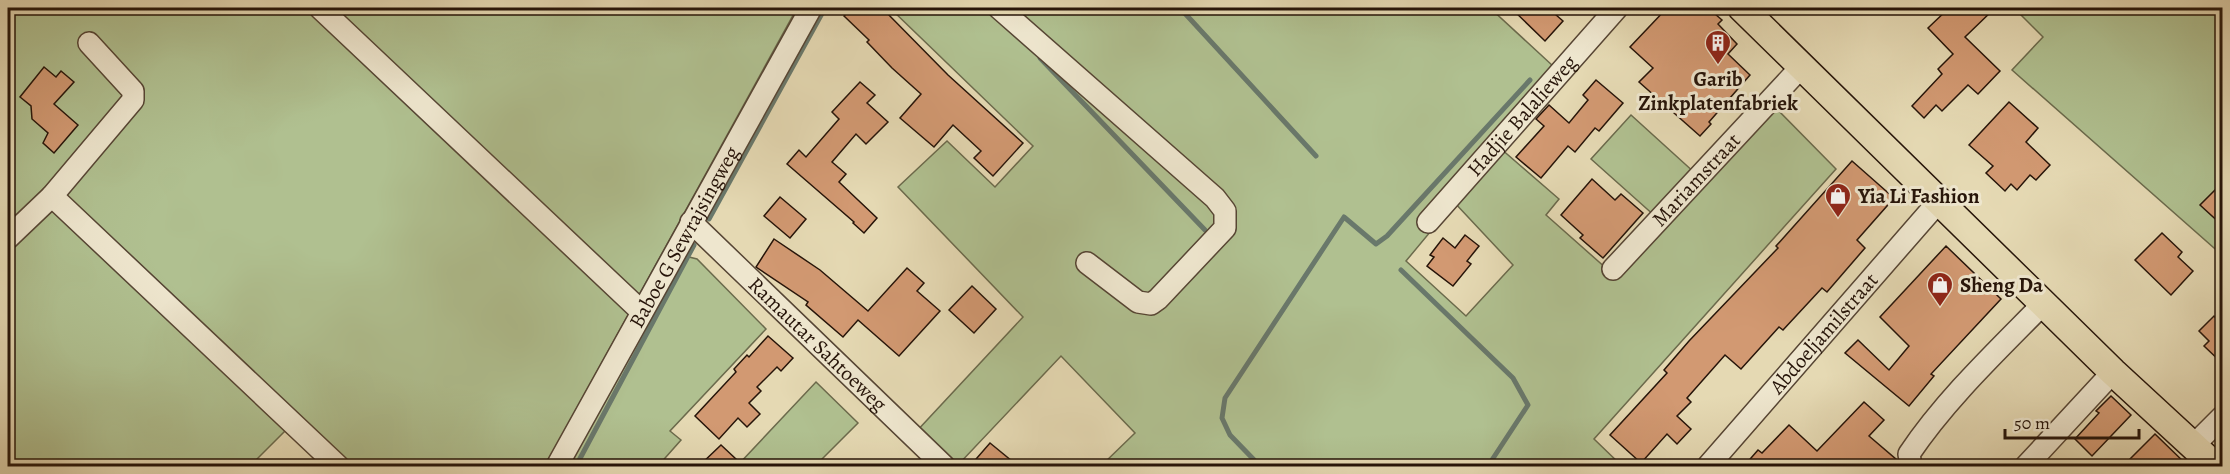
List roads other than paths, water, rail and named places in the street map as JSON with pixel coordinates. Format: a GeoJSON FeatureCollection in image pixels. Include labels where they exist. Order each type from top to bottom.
{"type":"FeatureCollection","features":[{"type":"Feature","properties":{"kind":"main road"},"geometry":{"type":"LineString","coordinates":[[1742,8],[2113,372],[2215,466]]}},
{"type":"Feature","properties":{"kind":"street"},"geometry":{"type":"LineString","coordinates":[[320,8],[642,312]]}},
{"type":"Feature","properties":{"kind":"street","name":"Baboe G Sewrajsingweg"},"geometry":{"type":"LineString","coordinates":[[557,466],[811,8]]}},
{"type":"Feature","properties":{"kind":"street"},"geometry":{"type":"LineString","coordinates":[[999,8],[1215,198],[1226,211],[1226,228],[1151,304],[1138,302],[1087,263]]}},
{"type":"Feature","properties":{"kind":"street","name":"Hadjie Balalieweg"},"geometry":{"type":"LineString","coordinates":[[1428,222],[1617,8]]}},
{"type":"Feature","properties":{"kind":"street"},"geometry":{"type":"LineString","coordinates":[[8,238],[52,196],[134,97],[133,91],[89,43]]}},
{"type":"Feature","properties":{"kind":"street","name":"Mariamstraat"},"geometry":{"type":"LineString","coordinates":[[1613,269],[1802,66]]}},
{"type":"Feature","properties":{"kind":"street"},"geometry":{"type":"LineString","coordinates":[[52,196],[338,466]]}},
{"type":"Feature","properties":{"kind":"street","name":"Abdoeljamilstraat"},"geometry":{"type":"LineString","coordinates":[[1707,466],[1940,200]]}},
{"type":"Feature","properties":{"kind":"street","name":"Ramautar Sahtoeweg"},"geometry":{"type":"LineString","coordinates":[[691,222],[944,466]]}},
{"type":"Feature","properties":{"kind":"street"},"geometry":{"type":"LineString","coordinates":[[1911,466],[1909,454],[1919,439],[1978,371],[2044,303]]}},
{"type":"Feature","properties":{"kind":"street"},"geometry":{"type":"LineString","coordinates":[[2026,466],[2113,372]]}},
{"type":"Feature","properties":{"kind":"street"},"geometry":{"type":"LineString","coordinates":[[2193,446],[2223,417]]}},
{"type":"Feature","properties":{"kind":"waterway"},"geometry":{"type":"LineString","coordinates":[[709,219],[825,8]]}},
{"type":"Feature","properties":{"kind":"waterway"},"geometry":{"type":"LineString","coordinates":[[1180,8],[1316,156]]}},
{"type":"Feature","properties":{"kind":"waterway"},"geometry":{"type":"LineString","coordinates":[[1040,58],[1205,230]]}},
{"type":"Feature","properties":{"kind":"waterway"},"geometry":{"type":"LineString","coordinates":[[1260,466],[1230,435],[1222,418],[1225,398],[1344,217],[1376,244],[1387,236],[1530,80]]}},
{"type":"Feature","properties":{"kind":"waterway"},"geometry":{"type":"LineString","coordinates":[[576,466],[694,245]]}},
{"type":"Feature","properties":{"kind":"waterway"},"geometry":{"type":"LineString","coordinates":[[1401,270],[1513,378],[1528,405],[1488,466]]}},
{"type":"Feature","properties":{"kind":"place","name":"Garib Zinkplatenfabriek"},"geometry":{"type":"Point","coordinates":[1718,66]}},
{"type":"Feature","properties":{"kind":"place","name":"Yia Li Fashion"},"geometry":{"type":"Point","coordinates":[1838,219]}},
{"type":"Feature","properties":{"kind":"place","name":"Sheng Da"},"geometry":{"type":"Point","coordinates":[1940,308]}}]}
